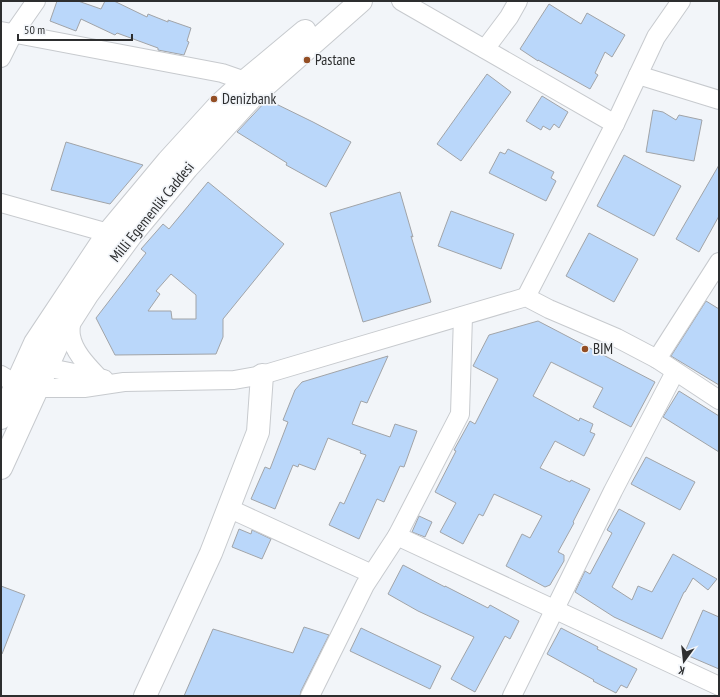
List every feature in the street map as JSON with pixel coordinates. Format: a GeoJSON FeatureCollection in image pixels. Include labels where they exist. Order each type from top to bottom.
{"type":"FeatureCollection","features":[{"type":"Feature","properties":{"kind":"street"},"geometry":{"type":"LineString","coordinates":[[1,58],[7,32],[36,1]]}},
{"type":"Feature","properties":{"kind":"street","name":"Milli Egemenlik Caddesi"},"geometry":{"type":"LineString","coordinates":[[1,418],[35,343],[108,233],[168,162],[220,104],[245,81],[342,1]]}},
{"type":"Feature","properties":{"kind":"street","name":"Milli Egemenlik Caddesi"},"geometry":{"type":"LineString","coordinates":[[18,383],[47,368],[71,320],[87,295],[132,234],[187,168],[251,98],[361,1]]}},
{"type":"Feature","properties":{"kind":"street"},"geometry":{"type":"LineString","coordinates":[[401,1],[615,124]]}},
{"type":"Feature","properties":{"kind":"street"},"geometry":{"type":"LineString","coordinates":[[485,49],[509,17],[518,1]]}},
{"type":"Feature","properties":{"kind":"street"},"geometry":{"type":"LineString","coordinates":[[18,383],[84,388],[124,382],[234,380],[262,375],[526,296],[615,124],[656,37],[681,1]]}},
{"type":"Feature","properties":{"kind":"street"},"geometry":{"type":"LineString","coordinates":[[7,32],[222,73],[245,81]]}},
{"type":"Feature","properties":{"kind":"street"},"geometry":{"type":"LineString","coordinates":[[638,75],[719,100]]}},
{"type":"Feature","properties":{"kind":"street"},"geometry":{"type":"LineString","coordinates":[[1,203],[108,233]]}},
{"type":"Feature","properties":{"kind":"street"},"geometry":{"type":"LineString","coordinates":[[657,358],[719,262]]}},
{"type":"Feature","properties":{"kind":"street"},"geometry":{"type":"LineString","coordinates":[[526,296],[549,309],[617,338],[657,358],[675,372],[719,400]]}},
{"type":"Feature","properties":{"kind":"street"},"geometry":{"type":"LineString","coordinates":[[310,696],[365,585],[397,536],[460,414],[463,316]]}},
{"type":"Feature","properties":{"kind":"street"},"geometry":{"type":"LineString","coordinates":[[71,320],[71,336],[75,347],[86,364],[100,379]]}},
{"type":"Feature","properties":{"kind":"street"},"geometry":{"type":"LineString","coordinates":[[1,369],[26,363],[100,379],[124,382]]}},
{"type":"Feature","properties":{"kind":"street"},"geometry":{"type":"LineString","coordinates":[[512,696],[613,490],[675,372]]}},
{"type":"Feature","properties":{"kind":"street"},"geometry":{"type":"LineString","coordinates":[[145,696],[211,554],[258,432],[262,375]]}},
{"type":"Feature","properties":{"kind":"street","name":"Milli Egemenlik Caddesi"},"geometry":{"type":"LineString","coordinates":[[1,468],[18,383]]}},
{"type":"Feature","properties":{"kind":"street"},"geometry":{"type":"LineString","coordinates":[[228,508],[372,574]]}},
{"type":"Feature","properties":{"kind":"street"},"geometry":{"type":"LineString","coordinates":[[397,536],[719,686]]}},
{"type":"Feature","properties":{"kind":"building"},"geometry":{"type":"Polygon","coordinates":[[[57,1],[78,1],[101,9],[105,1],[114,1],[147,17],[148,14],[168,22],[168,20],[191,28],[187,41],[189,42],[184,55],[158,50],[158,48],[117,33],[115,35],[81,19],[76,31],[50,21],[57,1]]]}},
{"type":"Feature","properties":{"kind":"building"},"geometry":{"type":"Polygon","coordinates":[[[549,4],[581,24],[587,13],[625,35],[612,57],[605,52],[595,73],[598,75],[590,89],[538,61],[520,49],[549,4]]]}},
{"type":"Feature","properties":{"kind":"building"},"geometry":{"type":"Polygon","coordinates":[[[487,74],[511,92],[461,161],[437,144],[487,74]]]}},
{"type":"Feature","properties":{"kind":"building"},"geometry":{"type":"Polygon","coordinates":[[[542,96],[568,112],[559,128],[554,124],[550,130],[543,126],[541,130],[526,121],[542,96]]]}},
{"type":"Feature","properties":{"kind":"building"},"geometry":{"type":"Polygon","coordinates":[[[266,101],[270,101],[351,142],[326,187],[286,165],[287,163],[237,132],[266,101]]]}},
{"type":"Feature","properties":{"kind":"building"},"geometry":{"type":"Polygon","coordinates":[[[653,110],[663,112],[676,120],[679,115],[702,120],[694,161],[646,152],[653,110]]]}},
{"type":"Feature","properties":{"kind":"building"},"geometry":{"type":"Polygon","coordinates":[[[66,142],[143,165],[110,204],[51,190],[66,142]]]}},
{"type":"Feature","properties":{"kind":"building"},"geometry":{"type":"Polygon","coordinates":[[[508,149],[554,172],[551,178],[556,181],[546,201],[489,173],[500,152],[505,154],[508,149]]]}},
{"type":"Feature","properties":{"kind":"building"},"geometry":{"type":"Polygon","coordinates":[[[624,155],[681,186],[654,236],[597,206],[624,155]]]}},
{"type":"Feature","properties":{"kind":"building"},"geometry":{"type":"Polygon","coordinates":[[[719,165],[719,216],[699,252],[676,239],[719,165]]]}},
{"type":"Feature","properties":{"kind":"building"},"geometry":{"type":"Polygon","coordinates":[[[208,182],[284,244],[223,319],[223,337],[216,354],[115,355],[96,318],[146,253],[141,249],[163,224],[169,229],[208,182]],[[171,274],[156,291],[160,294],[148,311],[171,311],[172,319],[196,319],[196,295],[171,274]]]}},
{"type":"Feature","properties":{"kind":"building"},"geometry":{"type":"Polygon","coordinates":[[[400,192],[413,237],[411,236],[431,302],[363,322],[330,213],[400,192]]]}},
{"type":"Feature","properties":{"kind":"building"},"geometry":{"type":"Polygon","coordinates":[[[451,211],[514,234],[501,269],[438,246],[451,211]]]}},
{"type":"Feature","properties":{"kind":"building"},"geometry":{"type":"Polygon","coordinates":[[[589,233],[638,259],[614,302],[566,276],[589,233]]]}},
{"type":"Feature","properties":{"kind":"building"},"geometry":{"type":"Polygon","coordinates":[[[706,301],[719,309],[719,385],[671,356],[706,301]]]}},
{"type":"Feature","properties":{"kind":"building"},"geometry":{"type":"Polygon","coordinates":[[[538,321],[655,382],[631,427],[593,407],[603,388],[551,362],[533,396],[579,421],[580,418],[593,424],[590,432],[595,434],[584,456],[555,441],[540,468],[570,482],[571,480],[590,489],[558,552],[564,555],[564,561],[550,585],[545,587],[506,566],[522,534],[530,538],[542,516],[494,494],[483,516],[479,514],[463,544],[440,532],[456,503],[435,492],[456,451],[454,450],[470,421],[475,424],[498,379],[473,366],[489,335],[538,321]]]}},
{"type":"Feature","properties":{"kind":"building"},"geometry":{"type":"Polygon","coordinates":[[[388,356],[367,403],[361,401],[352,424],[390,437],[395,424],[417,431],[404,467],[400,466],[384,502],[377,499],[359,539],[329,525],[340,502],[344,504],[366,455],[360,453],[361,451],[328,438],[315,470],[299,464],[298,467],[293,465],[275,509],[251,499],[265,467],[270,469],[288,422],[283,420],[295,390],[302,382],[388,356]]]}},
{"type":"Feature","properties":{"kind":"building"},"geometry":{"type":"Polygon","coordinates":[[[679,391],[719,416],[719,452],[663,417],[679,391]]]}},
{"type":"Feature","properties":{"kind":"building"},"geometry":{"type":"Polygon","coordinates":[[[646,457],[695,482],[680,510],[631,484],[646,457]]]}},
{"type":"Feature","properties":{"kind":"building"},"geometry":{"type":"Polygon","coordinates":[[[619,509],[645,523],[612,587],[632,600],[638,586],[652,592],[673,554],[717,579],[708,590],[693,578],[684,592],[662,639],[614,617],[575,592],[585,571],[590,574],[612,533],[607,530],[619,509]]]}},
{"type":"Feature","properties":{"kind":"building"},"geometry":{"type":"Polygon","coordinates":[[[419,516],[432,522],[425,537],[412,532],[419,516]]]}},
{"type":"Feature","properties":{"kind":"building"},"geometry":{"type":"Polygon","coordinates":[[[239,529],[251,534],[252,530],[271,539],[262,559],[232,547],[239,529]]]}},
{"type":"Feature","properties":{"kind":"building"},"geometry":{"type":"Polygon","coordinates":[[[403,565],[488,608],[490,605],[519,621],[510,639],[505,636],[475,692],[451,679],[474,637],[418,611],[388,594],[403,565]]]}},
{"type":"Feature","properties":{"kind":"building"},"geometry":{"type":"Polygon","coordinates":[[[1,586],[25,595],[2,654],[1,653],[1,586]]]}},
{"type":"Feature","properties":{"kind":"building"},"geometry":{"type":"Polygon","coordinates":[[[703,610],[719,617],[719,669],[684,654],[703,610]]]}},
{"type":"Feature","properties":{"kind":"building"},"geometry":{"type":"Polygon","coordinates":[[[304,627],[329,635],[301,691],[300,696],[184,696],[213,629],[293,653],[304,627]]]}},
{"type":"Feature","properties":{"kind":"building"},"geometry":{"type":"Polygon","coordinates":[[[361,628],[441,666],[430,689],[350,651],[361,628]]]}},
{"type":"Feature","properties":{"kind":"building"},"geometry":{"type":"Polygon","coordinates":[[[561,628],[598,647],[597,649],[637,669],[627,688],[621,685],[616,693],[547,654],[561,628]]]}},
{"type":"Feature","properties":{"kind":"place","name":"Pastane"},"geometry":{"type":"Point","coordinates":[307,60]}},
{"type":"Feature","properties":{"kind":"place","name":"Denizbank"},"geometry":{"type":"Point","coordinates":[214,99]}},
{"type":"Feature","properties":{"kind":"place","name":"BIM"},"geometry":{"type":"Point","coordinates":[585,349]}}]}
